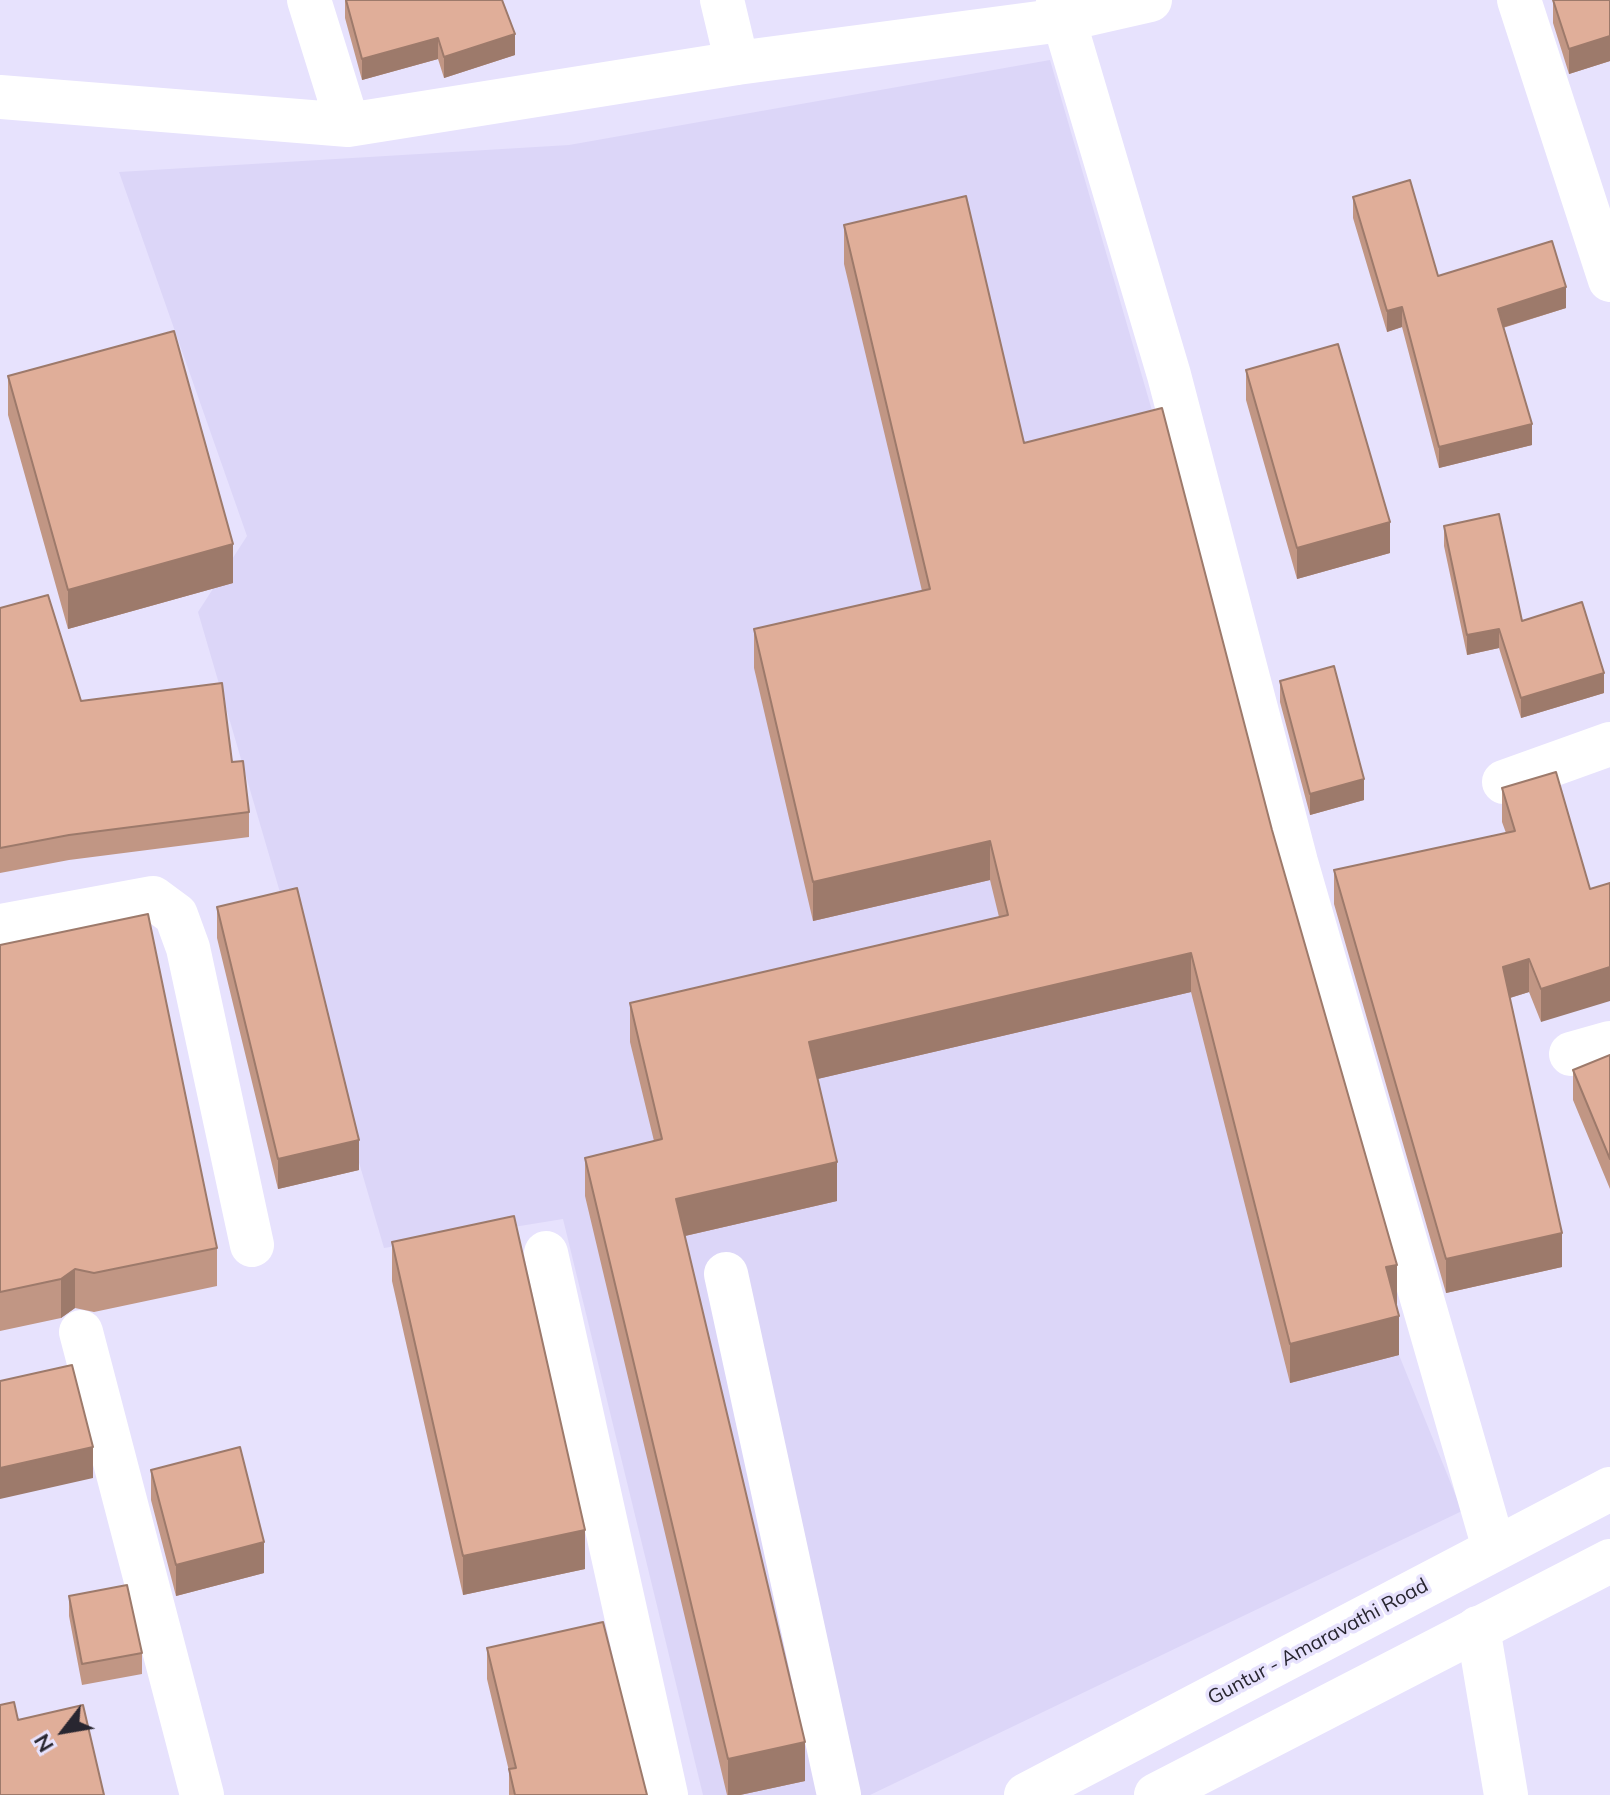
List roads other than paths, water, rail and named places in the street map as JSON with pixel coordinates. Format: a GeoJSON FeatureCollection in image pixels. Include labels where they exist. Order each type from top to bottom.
{"type":"FeatureCollection","features":[{"type":"Feature","properties":{"kind":"street"},"geometry":{"type":"LineString","coordinates":[[309,0],[348,125]]}},
{"type":"Feature","properties":{"kind":"street"},"geometry":{"type":"LineString","coordinates":[[722,0],[737,63]]}},
{"type":"Feature","properties":{"kind":"street"},"geometry":{"type":"LineString","coordinates":[[0,97],[348,125],[1060,10],[1150,0]]}},
{"type":"Feature","properties":{"kind":"street"},"geometry":{"type":"LineString","coordinates":[[1519,0],[1610,280]]}},
{"type":"Feature","properties":{"kind":"street"},"geometry":{"type":"LineString","coordinates":[[1060,10],[1169,375],[1296,862],[1494,1548]]}},
{"type":"Feature","properties":{"kind":"street"},"geometry":{"type":"LineString","coordinates":[[1504,782],[1610,744]]}},
{"type":"Feature","properties":{"kind":"street"},"geometry":{"type":"LineString","coordinates":[[0,926],[153,898],[176,915],[188,948],[252,1245]]}},
{"type":"Feature","properties":{"kind":"street"},"geometry":{"type":"LineString","coordinates":[[546,1253],[666,1795]]}},
{"type":"Feature","properties":{"kind":"street"},"geometry":{"type":"LineString","coordinates":[[726,1274],[839,1795]]}},
{"type":"Feature","properties":{"kind":"street"},"geometry":{"type":"LineString","coordinates":[[81,1332],[202,1795]]}},
{"type":"Feature","properties":{"kind":"street","name":"Guntur - Amaravathi Road"},"geometry":{"type":"LineString","coordinates":[[1026,1795],[1610,1489]]}},
{"type":"Feature","properties":{"kind":"street"},"geometry":{"type":"LineString","coordinates":[[1156,1795],[1610,1561]]}},
{"type":"Feature","properties":{"kind":"street"},"geometry":{"type":"LineString","coordinates":[[1478,1628],[1506,1795]]}}]}
